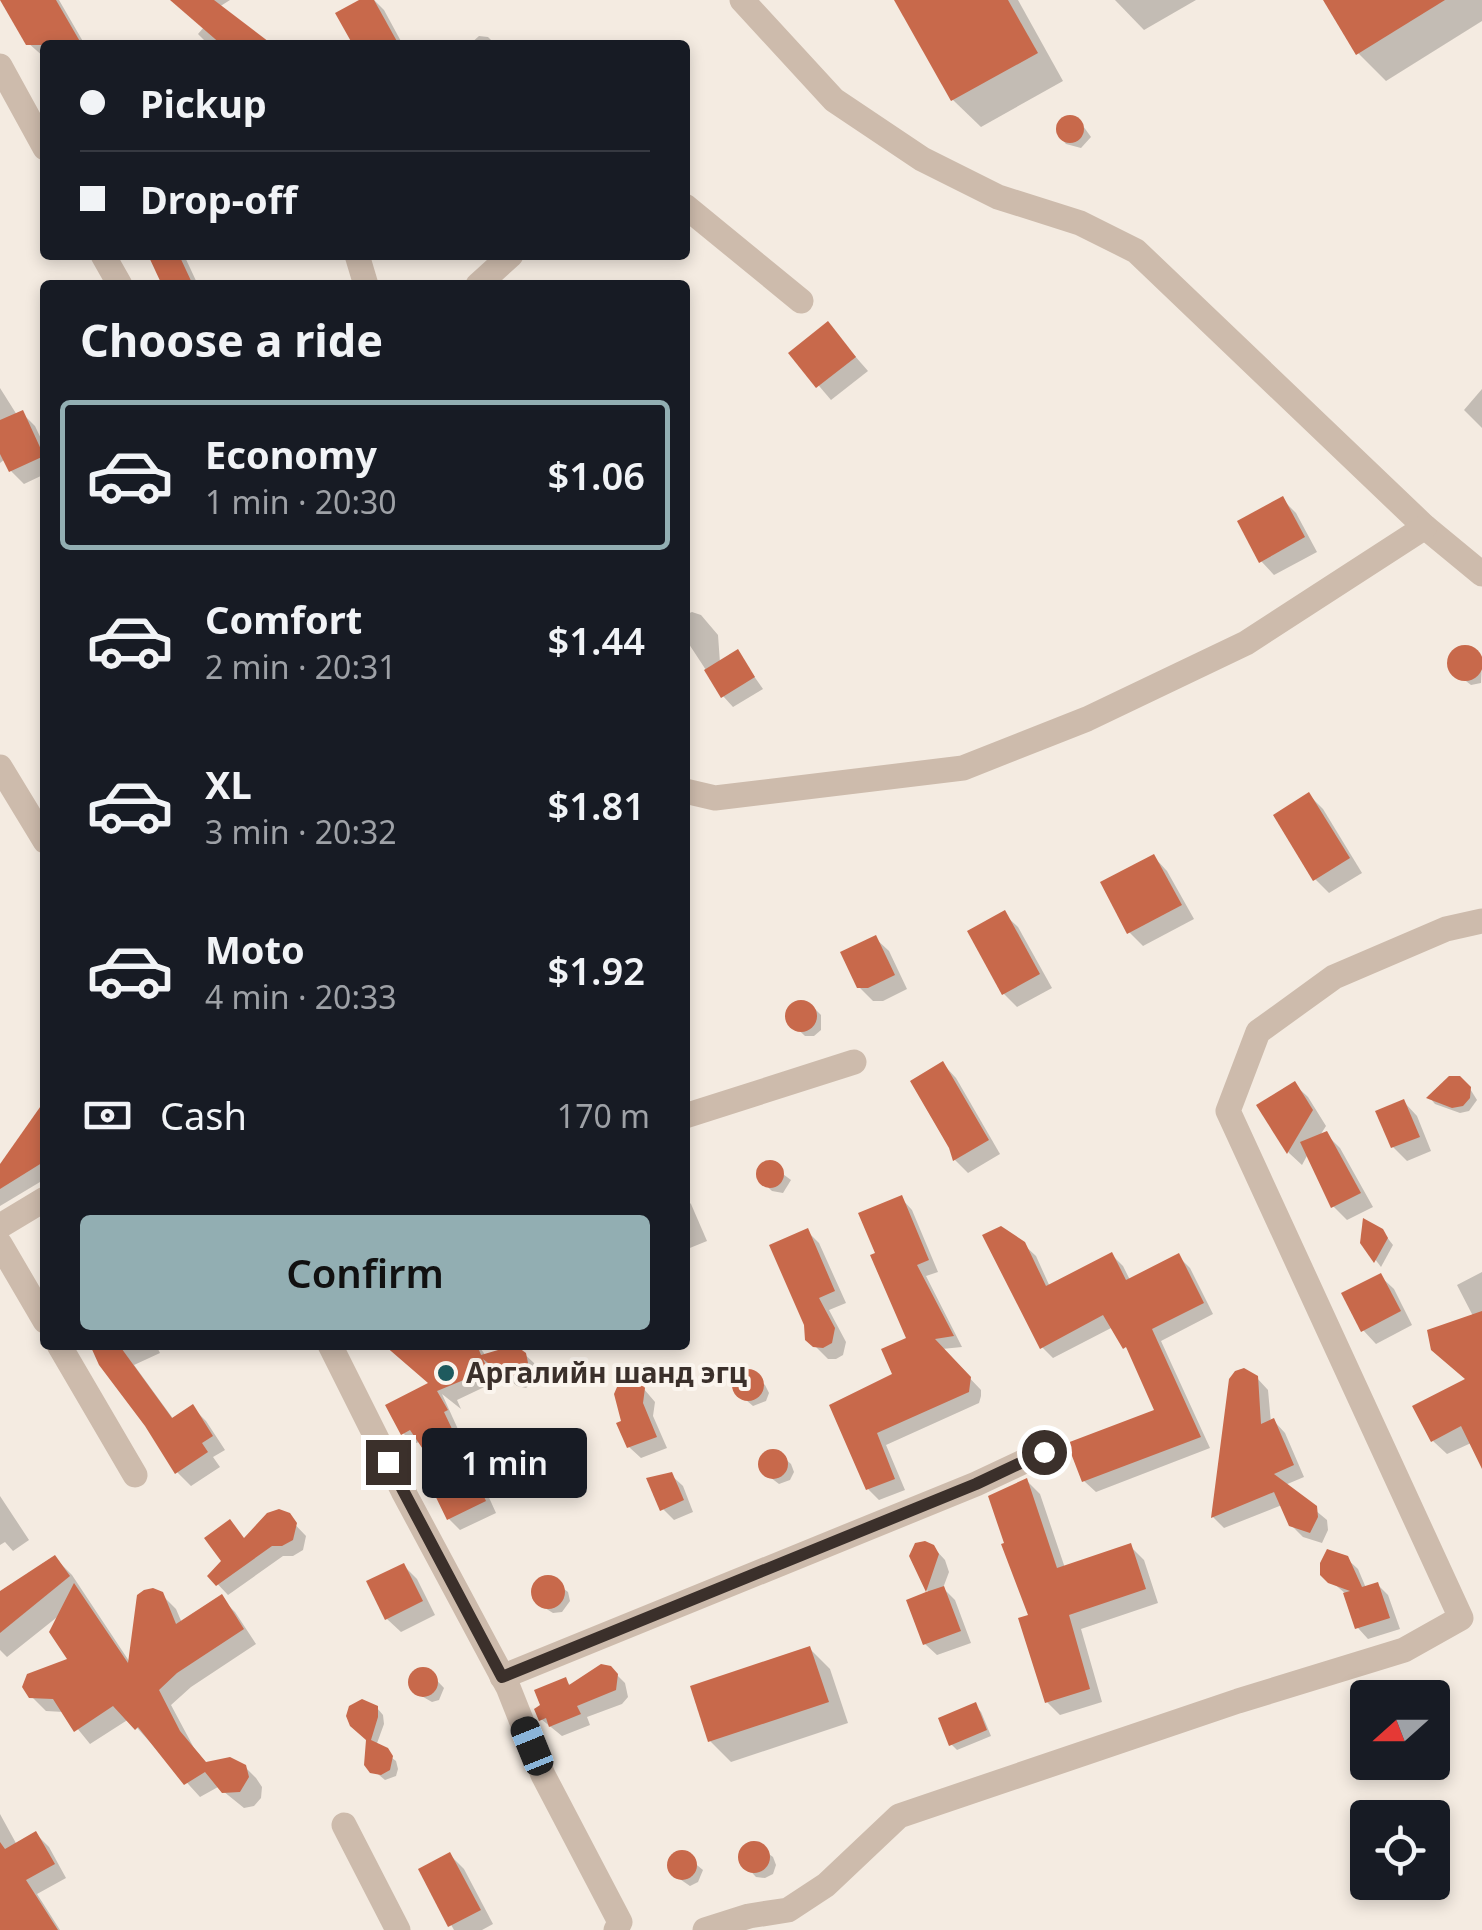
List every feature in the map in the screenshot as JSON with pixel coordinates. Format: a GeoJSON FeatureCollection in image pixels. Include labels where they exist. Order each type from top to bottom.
{"type":"FeatureCollection","features":[{"type":"Feature","properties":{"kind":"street"},"geometry":{"type":"LineString","coordinates":[[742,0],[834,100],[922,158],[998,198],[1080,223],[1136,251],[1424,527],[1482,574]]}},
{"type":"Feature","properties":{"kind":"street"},"geometry":{"type":"LineString","coordinates":[[0,66],[40,139]]}},
{"type":"Feature","properties":{"kind":"street"},"geometry":{"type":"LineString","coordinates":[[690,210],[801,301]]}},
{"type":"Feature","properties":{"kind":"street"},"geometry":{"type":"LineString","coordinates":[[484,280],[506,260]]}},
{"type":"Feature","properties":{"kind":"street"},"geometry":{"type":"LineString","coordinates":[[690,792],[715,798],[963,768],[1087,719],[1246,642],[1424,527]]}},
{"type":"Feature","properties":{"kind":"street"},"geometry":{"type":"LineString","coordinates":[[0,766],[40,833]]}},
{"type":"Feature","properties":{"kind":"street"},"geometry":{"type":"LineString","coordinates":[[705,1930],[748,1916],[788,1910],[826,1885],[899,1816],[1238,1701],[1404,1650],[1461,1618],[1228,1112],[1258,1032],[1334,978],[1446,929],[1482,921]]}},
{"type":"Feature","properties":{"kind":"street"},"geometry":{"type":"LineString","coordinates":[[690,1114],[854,1062]]}},
{"type":"Feature","properties":{"kind":"street"},"geometry":{"type":"LineString","coordinates":[[0,1226],[40,1202]]}},
{"type":"Feature","properties":{"kind":"street"},"geometry":{"type":"LineString","coordinates":[[0,1244],[40,1312]]}},
{"type":"Feature","properties":{"kind":"street"},"geometry":{"type":"LineString","coordinates":[[62,1350],[135,1475]]}},
{"type":"Feature","properties":{"kind":"street"},"geometry":{"type":"LineString","coordinates":[[332,1350],[402,1491],[502,1677],[543,1775],[619,1928]]}},
{"type":"Feature","properties":{"kind":"street"},"geometry":{"type":"LineString","coordinates":[[502,1677],[976,1484],[1044,1452]]}},
{"type":"Feature","properties":{"kind":"street"},"geometry":{"type":"LineString","coordinates":[[344,1826],[398,1930]]}},
{"type":"Feature","properties":{"kind":"building"},"geometry":{"type":"Polygon","coordinates":[[[0,0],[56,0],[79,40],[40,40],[40,45],[26,45],[0,0]]]}},
{"type":"Feature","properties":{"kind":"building"},"geometry":{"type":"Polygon","coordinates":[[[170,0],[214,0],[266,40],[216,40],[170,0]]]}},
{"type":"Feature","properties":{"kind":"building"},"geometry":{"type":"Polygon","coordinates":[[[359,0],[374,0],[396,40],[350,40],[335,13],[359,0]]]}},
{"type":"Feature","properties":{"kind":"building"},"geometry":{"type":"Polygon","coordinates":[[[894,0],[1008,0],[1038,53],[951,101],[894,0]]]}},
{"type":"Feature","properties":{"kind":"building"},"geometry":{"type":"Polygon","coordinates":[[[1323,0],[1445,0],[1356,55],[1323,0]]]}},
{"type":"Feature","properties":{"kind":"building"},"geometry":{"type":"Polygon","coordinates":[[[1070,115],[1080,119],[1084,129],[1080,139],[1070,143],[1060,139],[1056,129],[1060,119],[1070,115]]]}},
{"type":"Feature","properties":{"kind":"building"},"geometry":{"type":"Polygon","coordinates":[[[150,260],[181,260],[191,280],[160,280],[150,260]]]}},
{"type":"Feature","properties":{"kind":"building"},"geometry":{"type":"Polygon","coordinates":[[[828,321],[856,357],[816,388],[788,353],[828,321]]]}},
{"type":"Feature","properties":{"kind":"building"},"geometry":{"type":"Polygon","coordinates":[[[23,410],[40,447],[40,458],[9,472],[0,454],[0,420],[23,410]]]}},
{"type":"Feature","properties":{"kind":"building"},"geometry":{"type":"Polygon","coordinates":[[[1283,496],[1305,537],[1259,563],[1237,521],[1283,496]]]}},
{"type":"Feature","properties":{"kind":"building"},"geometry":{"type":"Polygon","coordinates":[[[1465,645],[1477,651],[1483,663],[1477,675],[1465,681],[1453,675],[1447,663],[1453,651],[1465,645]]]}},
{"type":"Feature","properties":{"kind":"building"},"geometry":{"type":"Polygon","coordinates":[[[738,649],[755,677],[721,698],[704,670],[738,649]]]}},
{"type":"Feature","properties":{"kind":"building"},"geometry":{"type":"Polygon","coordinates":[[[1309,792],[1350,858],[1313,881],[1273,815],[1309,792]]]}},
{"type":"Feature","properties":{"kind":"building"},"geometry":{"type":"Polygon","coordinates":[[[1154,854],[1182,905],[1127,934],[1100,882],[1154,854]]]}},
{"type":"Feature","properties":{"kind":"building"},"geometry":{"type":"Polygon","coordinates":[[[1005,910],[1040,974],[1002,995],[967,931],[1005,910]]]}},
{"type":"Feature","properties":{"kind":"building"},"geometry":{"type":"Polygon","coordinates":[[[876,935],[895,975],[868,988],[857,988],[840,952],[876,935]]]}},
{"type":"Feature","properties":{"kind":"building"},"geometry":{"type":"Polygon","coordinates":[[[801,1000],[812,1005],[817,1016],[812,1027],[801,1032],[790,1027],[785,1016],[790,1005],[801,1000]]]}},
{"type":"Feature","properties":{"kind":"building"},"geometry":{"type":"Polygon","coordinates":[[[943,1061],[989,1140],[953,1161],[910,1081],[943,1061]]]}},
{"type":"Feature","properties":{"kind":"building"},"geometry":{"type":"Polygon","coordinates":[[[1449,1076],[1460,1076],[1471,1087],[1470,1098],[1463,1106],[1452,1108],[1426,1098],[1449,1076]]]}},
{"type":"Feature","properties":{"kind":"building"},"geometry":{"type":"Polygon","coordinates":[[[1295,1081],[1313,1110],[1287,1154],[1256,1105],[1295,1081]]]}},
{"type":"Feature","properties":{"kind":"building"},"geometry":{"type":"Polygon","coordinates":[[[1404,1099],[1420,1137],[1391,1148],[1375,1111],[1404,1099]]]}},
{"type":"Feature","properties":{"kind":"building"},"geometry":{"type":"Polygon","coordinates":[[[40,1107],[40,1164],[0,1189],[0,1164],[40,1107]]]}},
{"type":"Feature","properties":{"kind":"building"},"geometry":{"type":"Polygon","coordinates":[[[1327,1131],[1361,1193],[1331,1208],[1300,1142],[1327,1131]]]}},
{"type":"Feature","properties":{"kind":"building"},"geometry":{"type":"Polygon","coordinates":[[[770,1160],[780,1164],[784,1174],[780,1184],[770,1188],[760,1184],[756,1174],[760,1164],[770,1160]]]}},
{"type":"Feature","properties":{"kind":"building"},"geometry":{"type":"Polygon","coordinates":[[[902,1195],[929,1260],[917,1265],[954,1336],[935,1339],[971,1377],[969,1392],[877,1433],[895,1479],[866,1490],[829,1405],[892,1374],[881,1349],[906,1338],[870,1255],[875,1253],[858,1213],[902,1195]]]}},
{"type":"Feature","properties":{"kind":"building"},"geometry":{"type":"Polygon","coordinates":[[[1363,1218],[1383,1229],[1388,1238],[1374,1263],[1360,1243],[1363,1218]]]}},
{"type":"Feature","properties":{"kind":"building"},"geometry":{"type":"Polygon","coordinates":[[[1001,1226],[1025,1242],[1046,1286],[1112,1252],[1126,1280],[1179,1253],[1204,1303],[1152,1329],[1201,1437],[1082,1482],[1067,1443],[1154,1410],[1126,1347],[1123,1349],[1103,1315],[1040,1349],[982,1235],[1001,1226]]]}},
{"type":"Feature","properties":{"kind":"building"},"geometry":{"type":"Polygon","coordinates":[[[808,1228],[835,1291],[819,1298],[835,1328],[832,1343],[823,1348],[813,1347],[805,1340],[804,1325],[769,1245],[808,1228]]]}},
{"type":"Feature","properties":{"kind":"building"},"geometry":{"type":"Polygon","coordinates":[[[1381,1273],[1401,1311],[1361,1332],[1341,1293],[1381,1273]]]}},
{"type":"Feature","properties":{"kind":"building"},"geometry":{"type":"Polygon","coordinates":[[[1482,1311],[1482,1469],[1461,1426],[1431,1442],[1412,1406],[1465,1379],[1431,1350],[1427,1330],[1482,1311]]]}},
{"type":"Feature","properties":{"kind":"building"},"geometry":{"type":"Polygon","coordinates":[[[92,1350],[123,1350],[172,1418],[193,1404],[213,1436],[202,1443],[208,1452],[175,1474],[92,1350]]]}},
{"type":"Feature","properties":{"kind":"building"},"geometry":{"type":"Polygon","coordinates":[[[390,1350],[526,1353],[528,1363],[519,1376],[503,1375],[483,1359],[488,1370],[437,1391],[486,1501],[447,1520],[430,1485],[443,1479],[410,1430],[401,1435],[385,1405],[428,1383],[390,1350]]]}},
{"type":"Feature","properties":{"kind":"building"},"geometry":{"type":"Polygon","coordinates":[[[1244,1368],[1258,1376],[1261,1424],[1274,1418],[1294,1465],[1274,1474],[1317,1506],[1318,1517],[1310,1533],[1289,1526],[1274,1492],[1211,1518],[1229,1379],[1244,1368]]]}},
{"type":"Feature","properties":{"kind":"building"},"geometry":{"type":"Polygon","coordinates":[[[748,1369],[759,1374],[764,1385],[759,1396],[748,1401],[737,1396],[732,1385],[737,1374],[748,1369]]]}},
{"type":"Feature","properties":{"kind":"building"},"geometry":{"type":"Polygon","coordinates":[[[630,1376],[645,1388],[643,1403],[657,1437],[627,1448],[616,1423],[621,1421],[614,1394],[620,1380],[630,1376]]]}},
{"type":"Feature","properties":{"kind":"building"},"geometry":{"type":"Polygon","coordinates":[[[773,1449],[784,1453],[788,1464],[784,1475],[773,1479],[762,1475],[758,1464],[762,1453],[773,1449]]]}},
{"type":"Feature","properties":{"kind":"building"},"geometry":{"type":"Polygon","coordinates":[[[672,1472],[684,1500],[660,1511],[646,1478],[672,1472]]]}},
{"type":"Feature","properties":{"kind":"building"},"geometry":{"type":"Polygon","coordinates":[[[1027,1478],[1057,1568],[1131,1543],[1146,1589],[1069,1615],[1090,1689],[1045,1703],[1018,1618],[1028,1615],[988,1496],[1027,1478]]]}},
{"type":"Feature","properties":{"kind":"building"},"geometry":{"type":"Polygon","coordinates":[[[279,1509],[290,1513],[297,1523],[293,1540],[272,1546],[216,1586],[207,1576],[221,1561],[204,1538],[230,1519],[244,1538],[267,1513],[279,1509]]]}},
{"type":"Feature","properties":{"kind":"building"},"geometry":{"type":"Polygon","coordinates":[[[925,1541],[934,1545],[939,1554],[926,1592],[909,1556],[915,1543],[925,1541]]]}},
{"type":"Feature","properties":{"kind":"building"},"geometry":{"type":"Polygon","coordinates":[[[1327,1549],[1348,1556],[1362,1587],[1378,1582],[1390,1618],[1355,1629],[1343,1593],[1350,1591],[1328,1583],[1320,1575],[1320,1563],[1327,1549]]]}},
{"type":"Feature","properties":{"kind":"building"},"geometry":{"type":"Polygon","coordinates":[[[55,1555],[70,1576],[0,1633],[0,1591],[55,1555]]]}},
{"type":"Feature","properties":{"kind":"building"},"geometry":{"type":"Polygon","coordinates":[[[404,1563],[423,1601],[385,1620],[366,1581],[404,1563]]]}},
{"type":"Feature","properties":{"kind":"building"},"geometry":{"type":"Polygon","coordinates":[[[548,1575],[560,1580],[565,1592],[560,1604],[548,1609],[536,1604],[531,1592],[536,1580],[548,1575]]]}},
{"type":"Feature","properties":{"kind":"building"},"geometry":{"type":"Polygon","coordinates":[[[74,1583],[128,1663],[137,1595],[153,1588],[163,1592],[176,1624],[222,1594],[244,1629],[177,1673],[159,1690],[180,1731],[206,1762],[230,1757],[246,1765],[249,1777],[240,1792],[222,1793],[205,1772],[184,1785],[138,1727],[135,1730],[113,1706],[74,1732],[53,1699],[29,1698],[22,1687],[27,1674],[67,1659],[49,1632],[74,1583]]]}},
{"type":"Feature","properties":{"kind":"building"},"geometry":{"type":"Polygon","coordinates":[[[944,1586],[961,1631],[923,1645],[906,1600],[944,1586]]]}},
{"type":"Feature","properties":{"kind":"building"},"geometry":{"type":"Polygon","coordinates":[[[810,1646],[829,1702],[708,1742],[690,1686],[810,1646]]]}},
{"type":"Feature","properties":{"kind":"building"},"geometry":{"type":"Polygon","coordinates":[[[601,1664],[611,1666],[618,1674],[616,1690],[577,1706],[581,1714],[549,1727],[546,1718],[539,1721],[534,1709],[540,1705],[534,1690],[566,1677],[569,1685],[601,1664]]]}},
{"type":"Feature","properties":{"kind":"building"},"geometry":{"type":"Polygon","coordinates":[[[423,1667],[434,1671],[438,1682],[434,1693],[423,1697],[412,1693],[408,1682],[412,1671],[423,1667]]]}},
{"type":"Feature","properties":{"kind":"building"},"geometry":{"type":"Polygon","coordinates":[[[362,1699],[378,1706],[371,1740],[388,1748],[393,1756],[390,1770],[381,1775],[370,1773],[364,1765],[366,1740],[350,1726],[346,1716],[349,1706],[362,1699]]]}},
{"type":"Feature","properties":{"kind":"building"},"geometry":{"type":"Polygon","coordinates":[[[976,1702],[987,1730],[949,1746],[938,1718],[976,1702]]]}},
{"type":"Feature","properties":{"kind":"building"},"geometry":{"type":"Polygon","coordinates":[[[36,1831],[55,1864],[26,1880],[58,1930],[0,1930],[0,1842],[5,1849],[36,1831]]]}},
{"type":"Feature","properties":{"kind":"building"},"geometry":{"type":"Polygon","coordinates":[[[754,1841],[766,1845],[770,1857],[766,1869],[754,1873],[742,1869],[738,1857],[742,1845],[754,1841]]]}},
{"type":"Feature","properties":{"kind":"building"},"geometry":{"type":"Polygon","coordinates":[[[682,1850],[693,1854],[697,1865],[693,1876],[682,1880],[671,1876],[667,1865],[671,1854],[682,1850]]]}},
{"type":"Feature","properties":{"kind":"building"},"geometry":{"type":"Polygon","coordinates":[[[450,1852],[481,1910],[448,1927],[418,1869],[450,1852]]]}},
{"type":"Feature","properties":{"kind":"place","name":"Аргалийн шанд эгц"},"geometry":{"type":"Point","coordinates":[446,1373]}},
{"type":"Feature","properties":{"kind":"route"},"geometry":{"type":"LineString","coordinates":[[388,1462],[502,1677],[976,1484],[1044,1452]]}}]}
